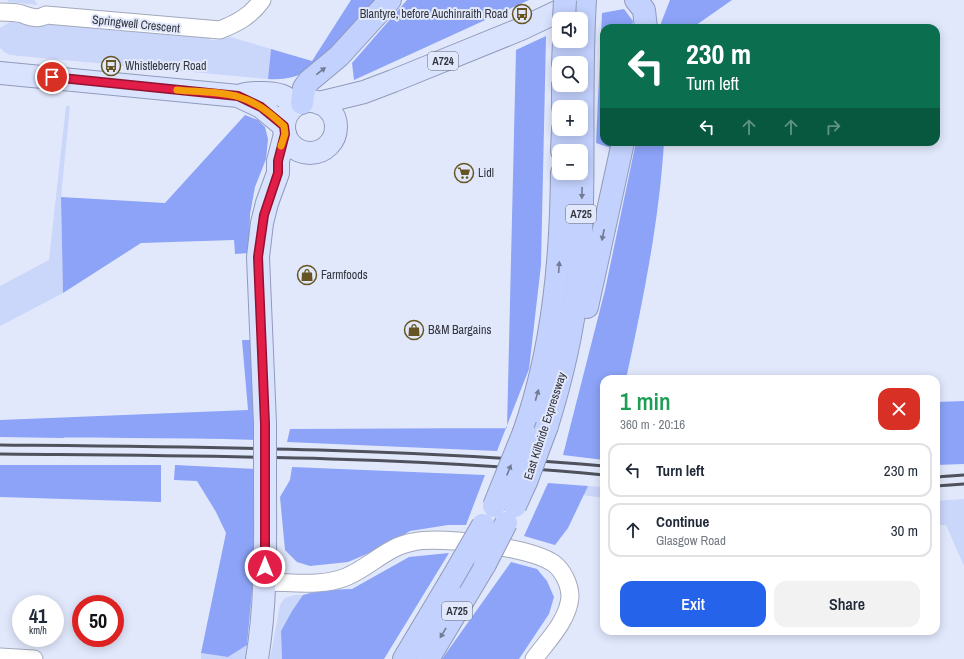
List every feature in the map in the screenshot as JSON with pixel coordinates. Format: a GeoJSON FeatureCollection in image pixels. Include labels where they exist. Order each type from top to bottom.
{"type":"FeatureCollection","features":[{"type":"Feature","properties":{"kind":"highway"},"geometry":{"type":"LineString","coordinates":[[305,104],[304,88],[309,81],[340,56],[390,0]]}},
{"type":"Feature","properties":{"kind":"highway"},"geometry":{"type":"LineString","coordinates":[[564,12],[565,0]]}},
{"type":"Feature","properties":{"kind":"highway","name":"East Kilbride Expressway"},"geometry":{"type":"LineString","coordinates":[[428,659],[484,564],[511,514],[526,482],[556,398],[572,322],[579,259],[585,0]]}},
{"type":"Feature","properties":{"kind":"highway"},"geometry":{"type":"LineString","coordinates":[[636,0],[644,10],[646,24]]}},
{"type":"Feature","properties":{"kind":"highway"},"geometry":{"type":"LineString","coordinates":[[649,24],[658,0]]}},
{"type":"Feature","properties":{"kind":"highway","name":"A725"},"geometry":{"type":"LineString","coordinates":[[556,398],[579,348],[622,146]]}},
{"type":"Feature","properties":{"kind":"highway","name":"A725"},"geometry":{"type":"LineString","coordinates":[[404,659],[494,506],[524,432],[544,366],[554,312],[560,251],[562,180]]}},
{"type":"Feature","properties":{"kind":"main road","name":"A724"},"geometry":{"type":"LineString","coordinates":[[305,104],[364,92],[521,29],[581,0]]}},
{"type":"Feature","properties":{"kind":"main road"},"geometry":{"type":"LineString","coordinates":[[0,73],[238,96],[261,107],[284,130],[293,147],[307,153]]}},
{"type":"Feature","properties":{"kind":"main road"},"geometry":{"type":"LineString","coordinates":[[278,173],[307,153],[323,150],[330,144],[336,128],[364,92]]}},
{"type":"Feature","properties":{"kind":"main road"},"geometry":{"type":"LineString","coordinates":[[238,96],[249,93],[285,96],[305,104],[329,110],[333,116],[336,128]]}},
{"type":"Feature","properties":{"kind":"main road"},"geometry":{"type":"LineString","coordinates":[[257,659],[264,615],[265,582],[265,424],[258,257],[264,215],[278,173],[278,161],[287,115],[305,104]]}},
{"type":"Feature","properties":{"kind":"street","name":"Springwell Crescent"},"geometry":{"type":"LineString","coordinates":[[0,12],[22,14],[29,17],[40,18],[46,15],[220,30],[240,22],[257,8],[262,0]]}},
{"type":"Feature","properties":{"kind":"street"},"geometry":{"type":"LineString","coordinates":[[265,582],[314,583],[336,580],[347,576],[403,545],[423,540],[446,540],[536,555],[556,566],[565,578],[570,595],[564,617],[534,659]]}},
{"type":"Feature","properties":{"kind":"street"},"geometry":{"type":"LineString","coordinates":[[0,657],[34,659]]}},
{"type":"Feature","properties":{"kind":"shaded area"},"geometry":{"type":"Polygon","coordinates":[[[7,0],[34,0],[38,5],[9,2],[7,0]]]}},
{"type":"Feature","properties":{"kind":"shaded area"},"geometry":{"type":"Polygon","coordinates":[[[351,0],[376,0],[315,66],[304,73],[293,77],[268,79],[271,49],[312,61],[351,0]]]}},
{"type":"Feature","properties":{"kind":"shaded area"},"geometry":{"type":"Polygon","coordinates":[[[407,0],[529,0],[354,80],[352,63],[407,0]]]}},
{"type":"Feature","properties":{"kind":"shaded area"},"geometry":{"type":"Polygon","coordinates":[[[670,0],[732,0],[698,24],[661,24],[670,0]]]}},
{"type":"Feature","properties":{"kind":"shaded area"},"geometry":{"type":"Polygon","coordinates":[[[624,9],[633,21],[633,24],[601,24],[602,13],[624,9]]]}},
{"type":"Feature","properties":{"kind":"shaded area"},"geometry":{"type":"Polygon","coordinates":[[[26,20],[198,37],[210,36],[210,40],[230,37],[271,49],[268,79],[10,55],[4,52],[0,48],[0,28],[10,22],[26,20]]]}},
{"type":"Feature","properties":{"kind":"shaded area"},"geometry":{"type":"Polygon","coordinates":[[[546,36],[541,265],[529,369],[507,425],[516,50],[546,36]]]}},
{"type":"Feature","properties":{"kind":"shaded area"},"geometry":{"type":"Polygon","coordinates":[[[600,56],[600,144],[596,143],[600,56]]]}},
{"type":"Feature","properties":{"kind":"shaded area"},"geometry":{"type":"Polygon","coordinates":[[[66,106],[70,106],[61,197],[63,293],[0,326],[0,286],[49,260],[66,106]]]}},
{"type":"Feature","properties":{"kind":"shaded area"},"geometry":{"type":"Polygon","coordinates":[[[245,115],[258,120],[265,127],[268,139],[266,159],[255,187],[250,214],[249,253],[235,254],[234,240],[141,243],[63,293],[61,197],[165,203],[245,115]]]}},
{"type":"Feature","properties":{"kind":"shaded area"},"geometry":{"type":"Polygon","coordinates":[[[605,146],[614,146],[614,149],[605,146]]]}},
{"type":"Feature","properties":{"kind":"shaded area"},"geometry":{"type":"Polygon","coordinates":[[[635,146],[664,146],[662,172],[654,232],[627,375],[600,375],[600,460],[563,455],[605,290],[635,146]]]}},
{"type":"Feature","properties":{"kind":"shaded area"},"geometry":{"type":"Polygon","coordinates":[[[242,340],[250,340],[257,440],[0,437],[0,420],[248,410],[242,340]]]}},
{"type":"Feature","properties":{"kind":"shaded area"},"geometry":{"type":"Polygon","coordinates":[[[964,401],[964,464],[940,465],[940,402],[964,401]]]}},
{"type":"Feature","properties":{"kind":"shaded area"},"geometry":{"type":"Polygon","coordinates":[[[506,428],[497,451],[287,442],[290,429],[506,428]]]}},
{"type":"Feature","properties":{"kind":"shaded area"},"geometry":{"type":"Polygon","coordinates":[[[0,465],[161,465],[161,502],[0,497],[0,465]]]}},
{"type":"Feature","properties":{"kind":"shaded area"},"geometry":{"type":"Polygon","coordinates":[[[175,465],[257,469],[252,591],[247,645],[228,657],[201,653],[226,533],[216,512],[197,481],[174,480],[175,465]]]}},
{"type":"Feature","properties":{"kind":"shaded area"},"geometry":{"type":"Polygon","coordinates":[[[292,467],[485,475],[466,525],[448,525],[410,531],[381,548],[348,562],[310,566],[297,562],[285,550],[280,497],[290,480],[292,467]]]}},
{"type":"Feature","properties":{"kind":"shaded area"},"geometry":{"type":"Polygon","coordinates":[[[548,483],[588,486],[568,528],[555,545],[524,536],[548,483]]]}},
{"type":"Feature","properties":{"kind":"shaded area"},"geometry":{"type":"Polygon","coordinates":[[[588,486],[600,487],[600,497],[583,495],[588,486]]]}},
{"type":"Feature","properties":{"kind":"shaded area"},"geometry":{"type":"Polygon","coordinates":[[[964,499],[964,566],[946,525],[940,525],[940,501],[964,499]]]}},
{"type":"Feature","properties":{"kind":"shaded area"},"geometry":{"type":"Polygon","coordinates":[[[449,553],[384,659],[282,659],[281,631],[303,595],[322,590],[352,589],[409,557],[449,553]]]}},
{"type":"Feature","properties":{"kind":"shaded area"},"geometry":{"type":"Polygon","coordinates":[[[511,562],[537,569],[547,581],[554,597],[549,614],[519,659],[442,659],[511,562]]]}},
{"type":"Feature","properties":{"kind":"shaded area"},"geometry":{"type":"Polygon","coordinates":[[[294,595],[303,595],[281,631],[282,659],[270,659],[280,605],[285,598],[294,595]]]}},
{"type":"Feature","properties":{"kind":"shaded area"},"geometry":{"type":"Polygon","coordinates":[[[247,645],[245,659],[201,659],[201,653],[228,657],[247,645]]]}},
{"type":"Feature","properties":{"kind":"railway"},"geometry":{"type":"LineString","coordinates":[[0,445],[227,448],[378,452],[453,455],[600,466]]}},
{"type":"Feature","properties":{"kind":"railway"},"geometry":{"type":"LineString","coordinates":[[0,454],[302,458],[453,464],[600,475]]}},
{"type":"Feature","properties":{"kind":"railway"},"geometry":{"type":"LineString","coordinates":[[940,477],[964,475]]}},
{"type":"Feature","properties":{"kind":"railway"},"geometry":{"type":"LineString","coordinates":[[940,486],[964,484]]}},
{"type":"Feature","properties":{"kind":"slow traffic"},"geometry":{"type":"LineString","coordinates":[[177,90],[238,96],[251,101],[272,115],[284,126],[285,134],[281,146]]}},
{"type":"Feature","properties":{"kind":"place","name":"Blantyre, before Auchinraith Road"},"geometry":{"type":"Point","coordinates":[522,14]}},
{"type":"Feature","properties":{"kind":"place","name":"Whistleberry Road"},"geometry":{"type":"Point","coordinates":[111,66]}},
{"type":"Feature","properties":{"kind":"place","name":"Lidl"},"geometry":{"type":"Point","coordinates":[464,173]}},
{"type":"Feature","properties":{"kind":"place","name":"Farmfoods"},"geometry":{"type":"Point","coordinates":[307,275]}},
{"type":"Feature","properties":{"kind":"place","name":"B&M Bargains"},"geometry":{"type":"Point","coordinates":[414,330]}},
{"type":"Feature","properties":{"kind":"route"},"geometry":{"type":"LineString","coordinates":[[52,77],[238,96],[261,107],[284,126],[285,134],[280,149],[278,173],[267,203],[262,223],[258,257],[265,424],[265,567]]}}]}
